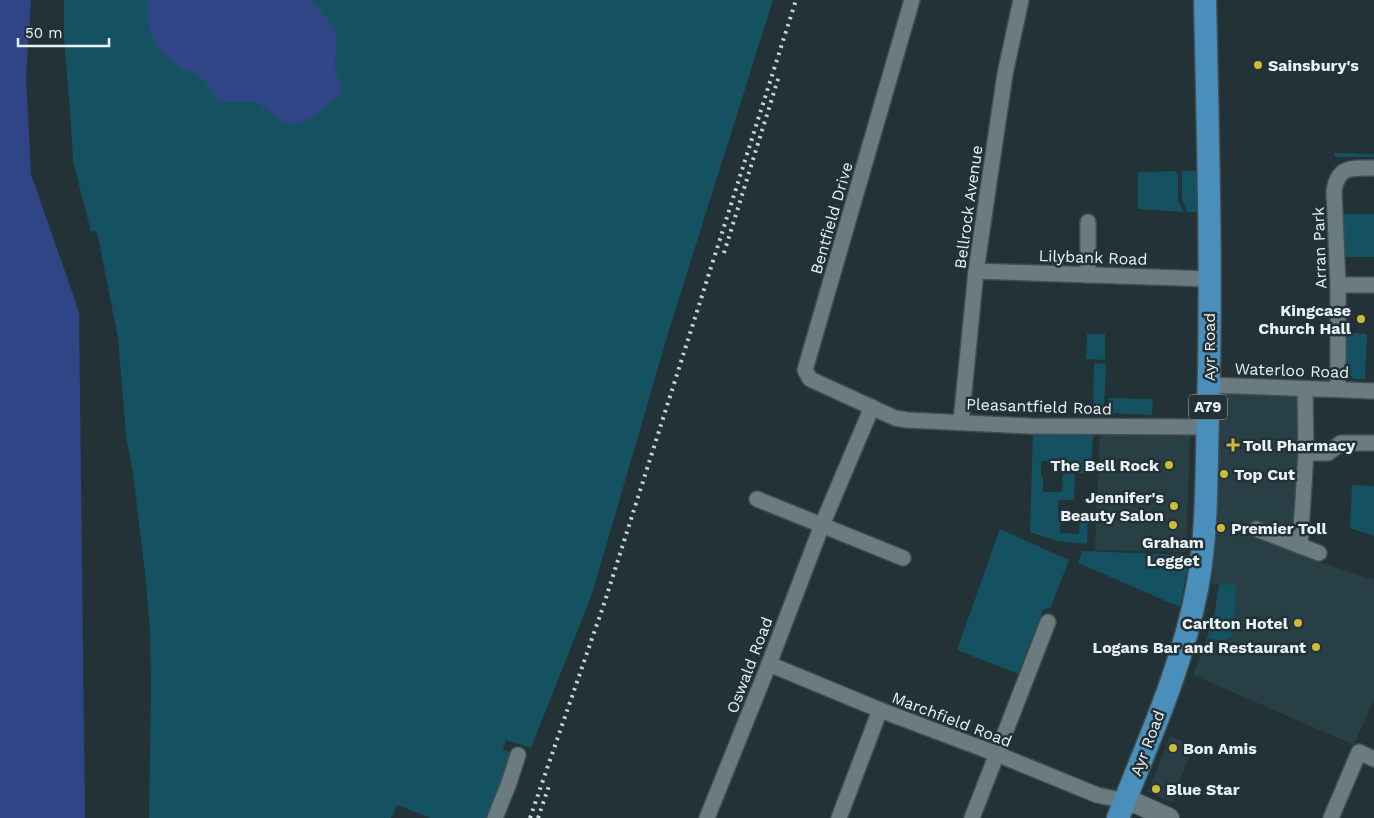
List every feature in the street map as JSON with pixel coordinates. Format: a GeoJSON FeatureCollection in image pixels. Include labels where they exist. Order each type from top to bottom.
{"type":"FeatureCollection","features":[{"type":"Feature","properties":{"kind":"main road","name":"Ayr Road"},"geometry":{"type":"LineString","coordinates":[[1121,810],[1170,685],[1191,618],[1198,587],[1206,519],[1210,214],[1205,0]]}},
{"type":"Feature","properties":{"kind":"main road"},"geometry":{"type":"LineString","coordinates":[[1121,810],[1138,804],[1169,818]]}},
{"type":"Feature","properties":{"kind":"street","name":"Bentfield Drive"},"geometry":{"type":"LineString","coordinates":[[872,407],[810,379],[805,370],[912,0]]}},
{"type":"Feature","properties":{"kind":"street","name":"Bellrock Avenue"},"geometry":{"type":"LineString","coordinates":[[961,422],[976,271],[1005,74],[1021,0]]}},
{"type":"Feature","properties":{"kind":"street","name":"Arran Park"},"geometry":{"type":"LineString","coordinates":[[1338,389],[1338,285],[1334,191],[1336,178],[1347,169],[1374,168]]}},
{"type":"Feature","properties":{"kind":"street"},"geometry":{"type":"LineString","coordinates":[[1088,222],[1088,275]]}},
{"type":"Feature","properties":{"kind":"street","name":"Lilybank Road"},"geometry":{"type":"LineString","coordinates":[[976,271],[1209,279]]}},
{"type":"Feature","properties":{"kind":"street"},"geometry":{"type":"LineString","coordinates":[[1338,285],[1374,286]]}},
{"type":"Feature","properties":{"kind":"street","name":"Waterloo Road"},"geometry":{"type":"LineString","coordinates":[[1209,385],[1374,391]]}},
{"type":"Feature","properties":{"kind":"street"},"geometry":{"type":"LineString","coordinates":[[1300,546],[1306,453],[1305,389]]}},
{"type":"Feature","properties":{"kind":"street","name":"Pleasantfield Road"},"geometry":{"type":"LineString","coordinates":[[872,407],[895,418],[907,420],[1030,426],[1207,427]]}},
{"type":"Feature","properties":{"kind":"street","name":"Oswald Road"},"geometry":{"type":"LineString","coordinates":[[708,818],[822,525],[872,407]]}},
{"type":"Feature","properties":{"kind":"street"},"geometry":{"type":"LineString","coordinates":[[1306,453],[1328,454],[1341,442],[1374,443]]}},
{"type":"Feature","properties":{"kind":"street"},"geometry":{"type":"LineString","coordinates":[[757,499],[903,558]]}},
{"type":"Feature","properties":{"kind":"street"},"geometry":{"type":"LineString","coordinates":[[1256,529],[1319,553]]}},
{"type":"Feature","properties":{"kind":"street"},"geometry":{"type":"LineString","coordinates":[[972,818],[1048,622]]}},
{"type":"Feature","properties":{"kind":"street","name":"Marchfield Road"},"geometry":{"type":"LineString","coordinates":[[769,664],[880,710],[997,754],[1097,795],[1121,810]]}},
{"type":"Feature","properties":{"kind":"street"},"geometry":{"type":"LineString","coordinates":[[839,818],[880,710]]}},
{"type":"Feature","properties":{"kind":"street"},"geometry":{"type":"LineString","coordinates":[[1331,818],[1359,752],[1374,759]]}},
{"type":"Feature","properties":{"kind":"street"},"geometry":{"type":"LineString","coordinates":[[495,818],[510,783],[518,755]]}},
{"type":"Feature","properties":{"kind":"shaded area"},"geometry":{"type":"Polygon","coordinates":[[[64,0],[773,0],[670,327],[592,594],[531,748],[506,740],[503,750],[512,753],[486,818],[431,818],[397,805],[391,818],[149,818],[151,688],[150,630],[145,572],[133,473],[126,436],[118,338],[97,232],[91,232],[73,161],[64,39],[64,0]]]}},
{"type":"Feature","properties":{"kind":"shaded area"},"geometry":{"type":"Polygon","coordinates":[[[1334,153],[1374,154],[1374,157],[1335,157],[1334,153]]]}},
{"type":"Feature","properties":{"kind":"shaded area"},"geometry":{"type":"Polygon","coordinates":[[[1175,171],[1178,175],[1178,201],[1184,212],[1138,209],[1138,172],[1175,171]]]}},
{"type":"Feature","properties":{"kind":"shaded area"},"geometry":{"type":"Polygon","coordinates":[[[1182,171],[1198,171],[1198,212],[1187,212],[1182,199],[1182,171]]]}},
{"type":"Feature","properties":{"kind":"shaded area"},"geometry":{"type":"Polygon","coordinates":[[[1343,214],[1374,214],[1374,257],[1343,257],[1343,214]]]}},
{"type":"Feature","properties":{"kind":"shaded area"},"geometry":{"type":"Polygon","coordinates":[[[1344,332],[1367,334],[1365,379],[1354,379],[1344,369],[1344,332]]]}},
{"type":"Feature","properties":{"kind":"shaded area"},"geometry":{"type":"Polygon","coordinates":[[[1087,334],[1105,334],[1105,360],[1086,359],[1087,334]]]}},
{"type":"Feature","properties":{"kind":"shaded area"},"geometry":{"type":"Polygon","coordinates":[[[1094,363],[1106,364],[1104,409],[1093,409],[1094,363]]]}},
{"type":"Feature","properties":{"kind":"shaded area"},"geometry":{"type":"Polygon","coordinates":[[[1219,389],[1303,393],[1303,553],[1311,559],[1374,580],[1374,699],[1354,745],[1193,675],[1214,618],[1219,584],[1212,584],[1219,389]]]}},
{"type":"Feature","properties":{"kind":"shaded area"},"geometry":{"type":"Polygon","coordinates":[[[1108,398],[1153,399],[1152,415],[1108,413],[1108,398]]]}},
{"type":"Feature","properties":{"kind":"shaded area"},"geometry":{"type":"Polygon","coordinates":[[[1100,431],[1190,434],[1186,552],[1095,550],[1100,431]]]}},
{"type":"Feature","properties":{"kind":"shaded area"},"geometry":{"type":"Polygon","coordinates":[[[1033,433],[1093,434],[1091,473],[1066,473],[1066,463],[1041,461],[1043,492],[1062,492],[1063,474],[1075,474],[1074,500],[1058,500],[1060,533],[1079,534],[1080,516],[1088,516],[1087,544],[1058,541],[1030,532],[1033,433]]]}},
{"type":"Feature","properties":{"kind":"shaded area"},"geometry":{"type":"Polygon","coordinates":[[[1352,485],[1374,486],[1374,536],[1350,528],[1352,485]]]}},
{"type":"Feature","properties":{"kind":"shaded area"},"geometry":{"type":"Polygon","coordinates":[[[1000,529],[1069,560],[1051,607],[1043,610],[1018,674],[957,650],[1000,529]]]}},
{"type":"Feature","properties":{"kind":"shaded area"},"geometry":{"type":"Polygon","coordinates":[[[1082,551],[1190,555],[1180,607],[1078,563],[1082,551]]]}},
{"type":"Feature","properties":{"kind":"shaded area"},"geometry":{"type":"Polygon","coordinates":[[[1219,584],[1236,585],[1233,635],[1230,638],[1220,640],[1207,637],[1214,618],[1219,584]]]}},
{"type":"Feature","properties":{"kind":"shaded area"},"geometry":{"type":"Polygon","coordinates":[[[1170,736],[1193,746],[1172,802],[1148,792],[1170,736]]]}},
{"type":"Feature","properties":{"kind":"water"},"geometry":{"type":"Polygon","coordinates":[[[0,0],[31,0],[26,77],[31,174],[79,312],[85,818],[0,818],[0,0]]]}},
{"type":"Feature","properties":{"kind":"water"},"geometry":{"type":"Polygon","coordinates":[[[148,0],[311,0],[335,30],[337,42],[335,70],[342,92],[313,117],[292,125],[280,120],[256,102],[218,102],[205,81],[196,74],[180,68],[162,53],[156,45],[148,24],[148,0]]]}},
{"type":"Feature","properties":{"kind":"railway"},"geometry":{"type":"LineString","coordinates":[[530,818],[605,601],[796,0]]}},
{"type":"Feature","properties":{"kind":"railway"},"geometry":{"type":"LineString","coordinates":[[724,253],[779,76]]}},
{"type":"Feature","properties":{"kind":"railway"},"geometry":{"type":"LineString","coordinates":[[538,818],[550,783]]}},
{"type":"Feature","properties":{"kind":"place","name":"Sainsbury's"},"geometry":{"type":"Point","coordinates":[1258,65]}},
{"type":"Feature","properties":{"kind":"place","name":"Kingcase Church Hall"},"geometry":{"type":"Point","coordinates":[1361,319]}},
{"type":"Feature","properties":{"kind":"place","name":"Toll Pharmacy"},"geometry":{"type":"Point","coordinates":[1233,445]}},
{"type":"Feature","properties":{"kind":"place","name":"The Bell Rock"},"geometry":{"type":"Point","coordinates":[1169,465]}},
{"type":"Feature","properties":{"kind":"place","name":"Top Cut"},"geometry":{"type":"Point","coordinates":[1224,474]}},
{"type":"Feature","properties":{"kind":"place","name":"Jennifer's Beauty Salon"},"geometry":{"type":"Point","coordinates":[1174,506]}},
{"type":"Feature","properties":{"kind":"place","name":"Graham Legget"},"geometry":{"type":"Point","coordinates":[1173,525]}},
{"type":"Feature","properties":{"kind":"place","name":"Premier Toll"},"geometry":{"type":"Point","coordinates":[1221,528]}},
{"type":"Feature","properties":{"kind":"place","name":"Carlton Hotel"},"geometry":{"type":"Point","coordinates":[1298,623]}},
{"type":"Feature","properties":{"kind":"place","name":"Logans Bar and Restaurant"},"geometry":{"type":"Point","coordinates":[1316,647]}},
{"type":"Feature","properties":{"kind":"place","name":"Bon Amis"},"geometry":{"type":"Point","coordinates":[1173,748]}},
{"type":"Feature","properties":{"kind":"place","name":"Blue Star"},"geometry":{"type":"Point","coordinates":[1156,789]}}]}
